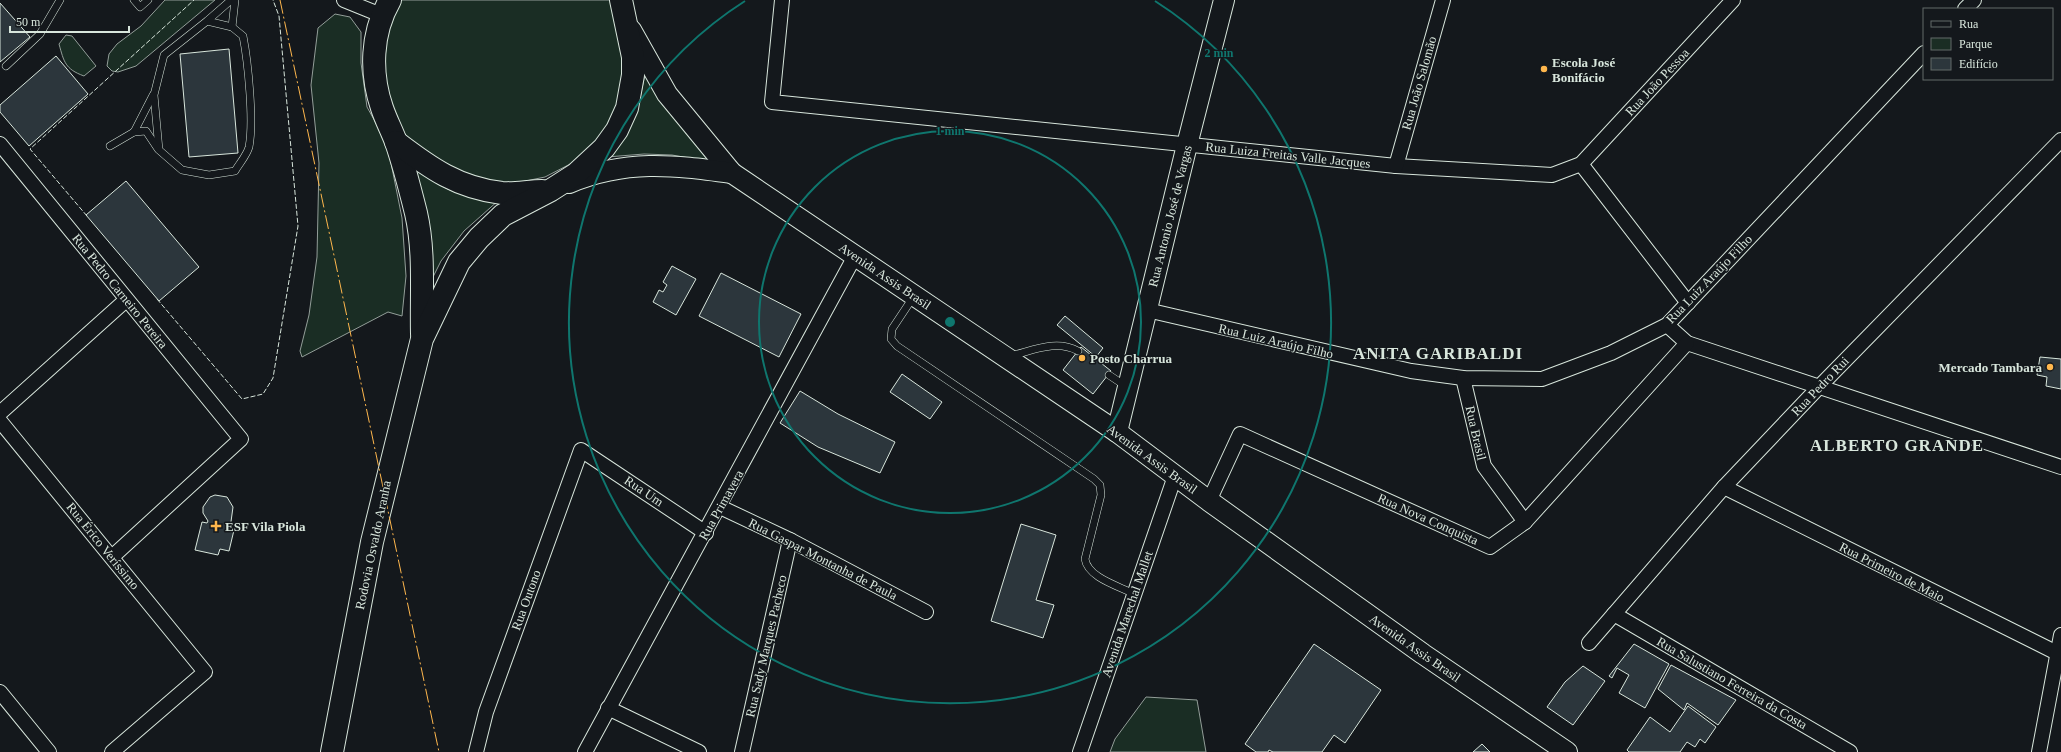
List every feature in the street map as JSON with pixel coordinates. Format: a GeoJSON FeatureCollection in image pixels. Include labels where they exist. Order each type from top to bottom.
{"type":"FeatureCollection","features":[{"type":"Feature","properties":{"kind":"highway"},"geometry":{"type":"LineString","coordinates":[[422,339],[459,262],[480,238],[503,215],[551,190],[576,174],[604,148],[617,130],[627,108],[633,75],[633,57],[623,10],[614,0]]}},
{"type":"Feature","properties":{"kind":"highway"},"geometry":{"type":"LineString","coordinates":[[386,7],[374,46],[374,80],[382,108],[396,142],[416,214],[421,256],[422,339]]}},
{"type":"Feature","properties":{"kind":"highway"},"geometry":{"type":"LineString","coordinates":[[396,142],[425,164],[449,179],[472,188],[503,193],[551,190]]}},
{"type":"Feature","properties":{"kind":"highway","name":"Rodovia Osvaldo Aranha"},"geometry":{"type":"LineString","coordinates":[[332,752],[372,542],[422,339]]}},
{"type":"Feature","properties":{"kind":"main road","name":"Rua Antonio José de Vargas"},"geometry":{"type":"LineString","coordinates":[[1117,432],[1224,0]]}},
{"type":"Feature","properties":{"kind":"main road","name":"Avenida Assis Brasil"},"geometry":{"type":"LineString","coordinates":[[623,10],[652,70],[667,94],[732,173],[1117,432],[1209,501],[1423,654],[1568,752]]}},
{"type":"Feature","properties":{"kind":"main road","name":"Avenida Assis Brasil"},"geometry":{"type":"LineString","coordinates":[[551,190],[591,174],[621,167],[656,165],[732,173]]}},
{"type":"Feature","properties":{"kind":"street"},"geometry":{"type":"LineString","coordinates":[[344,0],[386,7]]}},
{"type":"Feature","properties":{"kind":"street","name":"Rua Luiza Freitas Valle Jacques"},"geometry":{"type":"LineString","coordinates":[[782,0],[772,102],[1396,166],[1552,176],[1581,164]]}},
{"type":"Feature","properties":{"kind":"street","name":"Rua João Salomão"},"geometry":{"type":"LineString","coordinates":[[1396,166],[1442,0]]}},
{"type":"Feature","properties":{"kind":"street","name":"Rua João Pessoa"},"geometry":{"type":"LineString","coordinates":[[1581,164],[1734,0]]}},
{"type":"Feature","properties":{"kind":"street"},"geometry":{"type":"LineString","coordinates":[[1966,8],[1974,0]]}},
{"type":"Feature","properties":{"kind":"street","name":"Rua Luiz Araújo Filho"},"geometry":{"type":"LineString","coordinates":[[1147,310],[1411,371],[1464,378],[1542,379],[1611,353],[1667,325],[1923,54]]}},
{"type":"Feature","properties":{"kind":"street","name":"Rua Pedro Rui"},"geometry":{"type":"LineString","coordinates":[[1589,643],[1724,487],[1819,387],[2061,140]]}},
{"type":"Feature","properties":{"kind":"street","name":"Rua Pedro Carneiro Pereira"},"geometry":{"type":"LineString","coordinates":[[0,144],[126,300],[241,438],[112,557]]}},
{"type":"Feature","properties":{"kind":"street"},"geometry":{"type":"LineString","coordinates":[[1581,164],[1688,303]]}},
{"type":"Feature","properties":{"kind":"street","name":"Rua Primavera"},"geometry":{"type":"LineString","coordinates":[[585,752],[706,533],[855,256]]}},
{"type":"Feature","properties":{"kind":"street"},"geometry":{"type":"LineString","coordinates":[[0,413],[126,300]]}},
{"type":"Feature","properties":{"kind":"street"},"geometry":{"type":"LineString","coordinates":[[1667,325],[1687,343],[2061,467]]}},
{"type":"Feature","properties":{"kind":"street","name":"Rua Nova Conquista"},"geometry":{"type":"LineString","coordinates":[[1209,501],[1240,434],[1490,547],[1525,522],[1687,343]]}},
{"type":"Feature","properties":{"kind":"street","name":"Rua Brasil"},"geometry":{"type":"LineString","coordinates":[[1464,378],[1484,466],[1525,522]]}},
{"type":"Feature","properties":{"kind":"street","name":"Rua Érico Veríssimo"},"geometry":{"type":"LineString","coordinates":[[0,421],[205,672],[112,752]]}},
{"type":"Feature","properties":{"kind":"street","name":"Rua Um"},"geometry":{"type":"LineString","coordinates":[[581,450],[706,533]]}},
{"type":"Feature","properties":{"kind":"street","name":"Rua Outono"},"geometry":{"type":"LineString","coordinates":[[476,752],[486,712],[581,450]]}},
{"type":"Feature","properties":{"kind":"street","name":"Avenida Marechal Mallet"},"geometry":{"type":"LineString","coordinates":[[1080,752],[1175,476]]}},
{"type":"Feature","properties":{"kind":"street","name":"Rua Primeiro de Maio"},"geometry":{"type":"LineString","coordinates":[[1724,487],[2059,655]]}},
{"type":"Feature","properties":{"kind":"street","name":"Rua Gaspar Montanha de Paula"},"geometry":{"type":"LineString","coordinates":[[720,507],[790,540],[926,612]]}},
{"type":"Feature","properties":{"kind":"street","name":"Rua Sady Marques Pacheco"},"geometry":{"type":"LineString","coordinates":[[742,752],[790,540]]}},
{"type":"Feature","properties":{"kind":"street","name":"Rua Salustiano Ferreira da Costa"},"geometry":{"type":"LineString","coordinates":[[1614,614],[1850,752]]}},
{"type":"Feature","properties":{"kind":"street"},"geometry":{"type":"LineString","coordinates":[[2039,752],[2059,655],[2061,635]]}},
{"type":"Feature","properties":{"kind":"street"},"geometry":{"type":"LineString","coordinates":[[0,692],[49,752]]}},
{"type":"Feature","properties":{"kind":"street"},"geometry":{"type":"LineString","coordinates":[[608,708],[699,752]]}},
{"type":"Feature","properties":{"kind":"lane"},"geometry":{"type":"LineString","coordinates":[[6,66],[40,34],[60,0]]}},
{"type":"Feature","properties":{"kind":"lane"},"geometry":{"type":"LineString","coordinates":[[134,0],[140,7],[148,0]]}},
{"type":"Feature","properties":{"kind":"lane"},"geometry":{"type":"LineString","coordinates":[[134,132],[154,95],[164,54],[207,21],[231,0]]}},
{"type":"Feature","properties":{"kind":"lane"},"geometry":{"type":"LineString","coordinates":[[232,27],[235,0]]}},
{"type":"Feature","properties":{"kind":"lane"},"geometry":{"type":"LineString","coordinates":[[110,146],[134,132],[146,131],[159,150],[182,170],[209,175],[235,171],[249,148],[250,117],[246,53],[243,36],[232,27],[207,21]]}},
{"type":"Feature","properties":{"kind":"lane"},"geometry":{"type":"LineString","coordinates":[[154,95],[159,150]]}},
{"type":"Feature","properties":{"kind":"lane"},"geometry":{"type":"LineString","coordinates":[[914,296],[892,329],[891,339],[903,350],[1094,479],[1100,485],[1101,494],[1086,559],[1086,566],[1092,573],[1134,594]]}},
{"type":"Feature","properties":{"kind":"lane"},"geometry":{"type":"LineString","coordinates":[[1006,358],[1057,345],[1067,346],[1078,351]]}},
{"type":"Feature","properties":{"kind":"lane"},"geometry":{"type":"LineString","coordinates":[[1109,374],[1128,388]]}},
{"type":"Feature","properties":{"kind":"green space"},"geometry":{"type":"Polygon","coordinates":[[[165,0],[215,0],[136,66],[118,72],[112,71],[107,66],[109,54],[117,44],[141,26],[165,0]]]}},
{"type":"Feature","properties":{"kind":"green space"},"geometry":{"type":"Polygon","coordinates":[[[398,0],[610,0],[626,54],[618,106],[601,136],[576,161],[545,177],[511,184],[476,182],[416,148],[405,134],[388,103],[382,51],[398,0]]]}},
{"type":"Feature","properties":{"kind":"green space"},"geometry":{"type":"Polygon","coordinates":[[[335,14],[350,17],[361,32],[361,63],[367,107],[387,143],[402,218],[406,276],[402,316],[388,312],[302,357],[300,351],[309,315],[317,257],[319,163],[311,85],[318,28],[335,14]]]}},
{"type":"Feature","properties":{"kind":"green space"},"geometry":{"type":"Polygon","coordinates":[[[66,35],[72,36],[96,66],[84,76],[69,68],[64,60],[59,44],[66,35]]]}},
{"type":"Feature","properties":{"kind":"green space"},"geometry":{"type":"Polygon","coordinates":[[[645,74],[717,163],[672,155],[644,154],[607,157],[634,115],[640,98],[645,74]]]}},
{"type":"Feature","properties":{"kind":"green space"},"geometry":{"type":"Polygon","coordinates":[[[416,169],[437,183],[455,192],[474,197],[499,200],[464,231],[441,261],[427,289],[416,169]]]}},
{"type":"Feature","properties":{"kind":"green space"},"geometry":{"type":"Polygon","coordinates":[[[1146,697],[1197,700],[1206,752],[1110,752],[1115,739],[1146,697]]]}},
{"type":"Feature","properties":{"kind":"building"},"geometry":{"type":"Polygon","coordinates":[[[0,3],[30,37],[0,62],[0,3]]]}},
{"type":"Feature","properties":{"kind":"building"},"geometry":{"type":"Polygon","coordinates":[[[229,49],[238,153],[189,157],[180,54],[229,49]]]}},
{"type":"Feature","properties":{"kind":"building"},"geometry":{"type":"Polygon","coordinates":[[[56,56],[88,94],[29,146],[0,112],[0,105],[56,56]]]}},
{"type":"Feature","properties":{"kind":"building"},"geometry":{"type":"Polygon","coordinates":[[[126,181],[199,267],[159,301],[86,215],[126,181]]]}},
{"type":"Feature","properties":{"kind":"building"},"geometry":{"type":"Polygon","coordinates":[[[672,266],[696,279],[676,315],[653,302],[659,290],[663,292],[667,285],[663,282],[672,266]]]}},
{"type":"Feature","properties":{"kind":"building"},"geometry":{"type":"Polygon","coordinates":[[[721,273],[801,314],[779,357],[699,316],[721,273]]]}},
{"type":"Feature","properties":{"kind":"building"},"geometry":{"type":"Polygon","coordinates":[[[1065,316],[1103,348],[1096,357],[1057,325],[1065,316]]]}},
{"type":"Feature","properties":{"kind":"building"},"geometry":{"type":"Polygon","coordinates":[[[1081,347],[1111,371],[1093,394],[1063,370],[1081,347]]]}},
{"type":"Feature","properties":{"kind":"building","name":"Mercado Tambara"},"geometry":{"type":"Polygon","coordinates":[[[2040,357],[2061,359],[2061,389],[2046,386],[2047,377],[2037,375],[2040,357]]]}},
{"type":"Feature","properties":{"kind":"building"},"geometry":{"type":"Polygon","coordinates":[[[902,374],[942,402],[930,419],[890,392],[902,374]]]}},
{"type":"Feature","properties":{"kind":"building"},"geometry":{"type":"Polygon","coordinates":[[[800,391],[838,414],[895,442],[880,473],[818,447],[780,423],[800,391]]]}},
{"type":"Feature","properties":{"kind":"building","name":"ESF Vila Piola"},"geometry":{"type":"Polygon","coordinates":[[[215,495],[227,497],[233,507],[230,529],[234,530],[229,551],[220,549],[218,555],[195,550],[202,522],[207,523],[208,521],[203,513],[203,507],[210,497],[215,495]]]}},
{"type":"Feature","properties":{"kind":"building"},"geometry":{"type":"Polygon","coordinates":[[[1021,524],[1056,535],[1036,600],[1054,605],[1043,638],[991,621],[1021,524]]]}},
{"type":"Feature","properties":{"kind":"building"},"geometry":{"type":"Polygon","coordinates":[[[1314,644],[1381,690],[1345,743],[1334,735],[1322,752],[1273,752],[1269,750],[1268,752],[1256,752],[1245,744],[1314,644]]]}},
{"type":"Feature","properties":{"kind":"building"},"geometry":{"type":"Polygon","coordinates":[[[1634,644],[1669,664],[1645,708],[1619,693],[1629,675],[1617,668],[1612,678],[1609,676],[1634,644]]]}},
{"type":"Feature","properties":{"kind":"building"},"geometry":{"type":"Polygon","coordinates":[[[1671,665],[1736,700],[1718,725],[1687,703],[1684,710],[1658,689],[1671,665]]]}},
{"type":"Feature","properties":{"kind":"building"},"geometry":{"type":"Polygon","coordinates":[[[1583,666],[1605,681],[1573,725],[1547,707],[1565,682],[1583,666]]]}},
{"type":"Feature","properties":{"kind":"building"},"geometry":{"type":"Polygon","coordinates":[[[1688,706],[1716,727],[1705,743],[1700,739],[1695,747],[1687,742],[1680,752],[1629,752],[1627,750],[1650,717],[1670,732],[1688,706]]]}},
{"type":"Feature","properties":{"kind":"building"},"geometry":{"type":"Polygon","coordinates":[[[1482,744],[1490,752],[1473,752],[1482,744]]]}},
{"type":"Feature","properties":{"kind":"fence"},"geometry":{"type":"LineString","coordinates":[[87,216],[30,149],[194,0]]}},
{"type":"Feature","properties":{"kind":"fence"},"geometry":{"type":"LineString","coordinates":[[157,299],[242,399],[263,394],[273,378],[298,226],[279,16],[273,0]]}},
{"type":"Feature","properties":{"kind":"power"},"geometry":{"type":"LineString","coordinates":[[280,0],[439,752]]}},
{"type":"Feature","properties":{"kind":"place","name":"Escola José Bonifácio"},"geometry":{"type":"Point","coordinates":[1544,69]}},
{"type":"Feature","properties":{"kind":"place","name":"Posto Charrua"},"geometry":{"type":"Point","coordinates":[1082,358]}},
{"type":"Feature","properties":{"kind":"place","name":"Mercado Tambara"},"geometry":{"type":"Point","coordinates":[2050,367]}},
{"type":"Feature","properties":{"kind":"place","name":"ESF Vila Piola"},"geometry":{"type":"Point","coordinates":[216,526]}},
{"type":"Feature","properties":{"kind":"district","name":"ANITA GARIBALDI"},"geometry":{"type":"Point","coordinates":[1438,353]}},
{"type":"Feature","properties":{"kind":"district","name":"ALBERTO GRANDE"},"geometry":{"type":"Point","coordinates":[1897,445]}}]}
